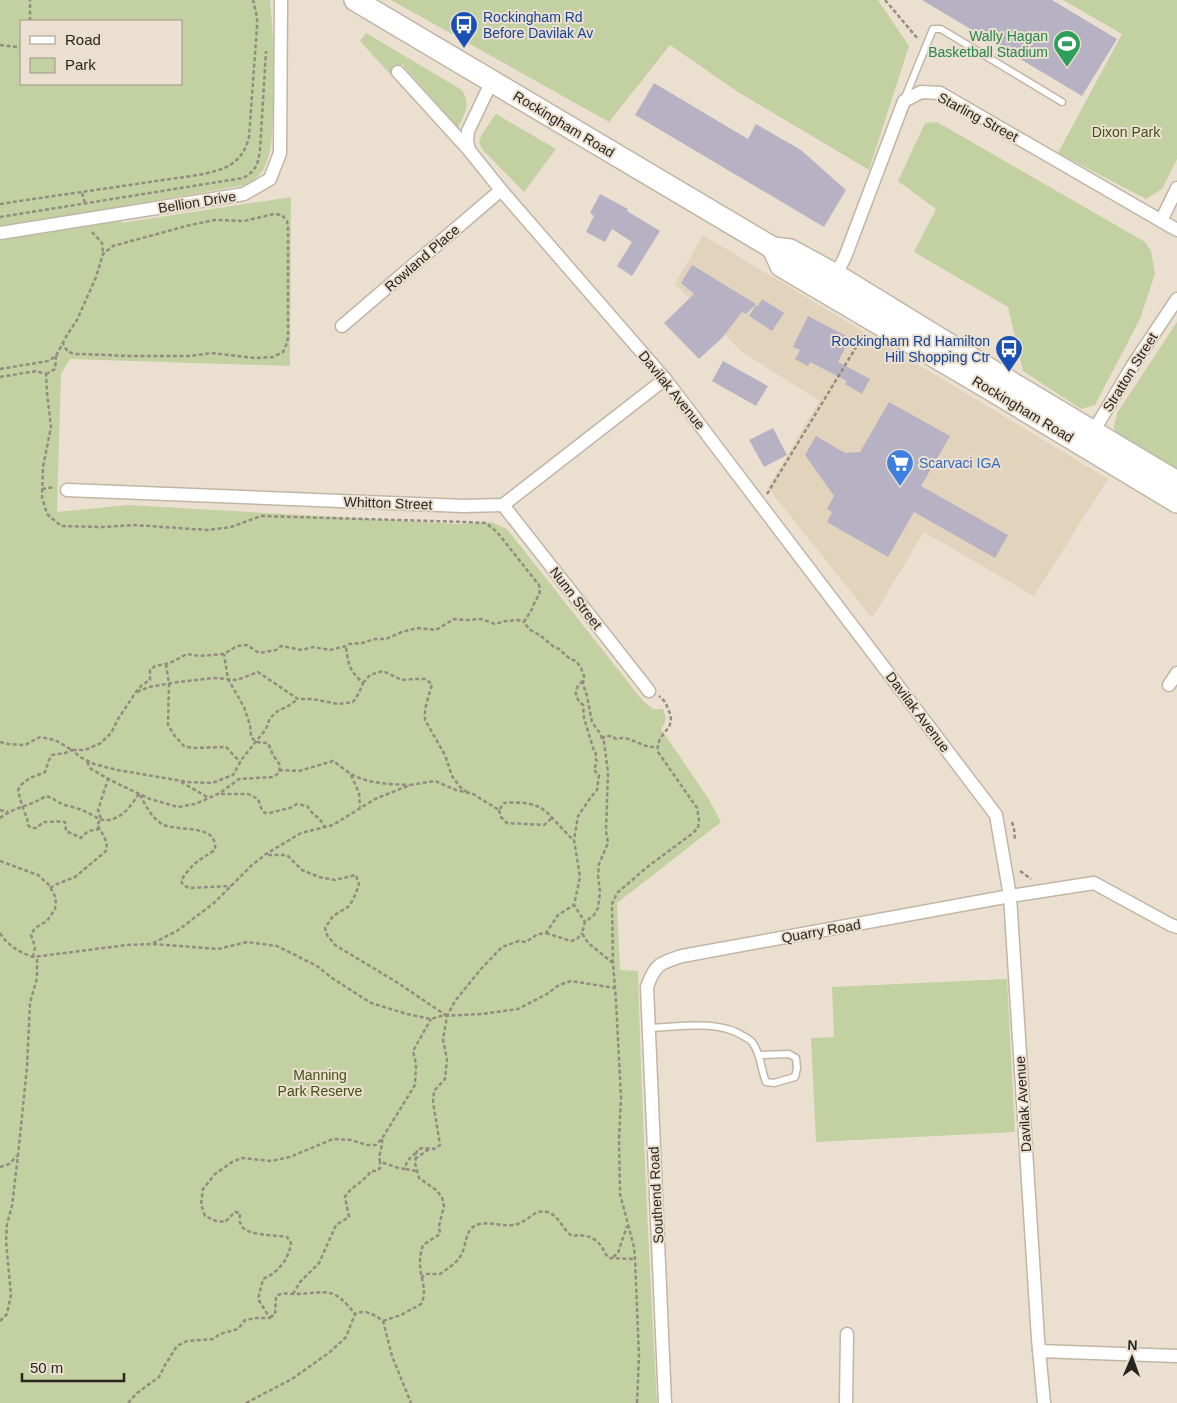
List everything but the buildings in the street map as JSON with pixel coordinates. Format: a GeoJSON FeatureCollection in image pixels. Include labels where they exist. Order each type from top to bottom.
{"type":"FeatureCollection","features":[{"type":"Feature","properties":{"kind":"main road","name":"Rockingham Road"},"geometry":{"type":"LineString","coordinates":[[355,0],[773,248],[781,266],[832,284],[1089,439],[1177,502]]}},
{"type":"Feature","properties":{"kind":"main road","name":"Rockingham Road"},"geometry":{"type":"LineString","coordinates":[[1089,439],[1177,482]]}},
{"type":"Feature","properties":{"kind":"street","name":"Bellion Drive"},"geometry":{"type":"LineString","coordinates":[[0,233],[244,194],[270,180],[280,154],[281,0]]}},
{"type":"Feature","properties":{"kind":"street","name":"Davilak Avenue"},"geometry":{"type":"LineString","coordinates":[[398,72],[469,150],[501,190],[665,379],[996,816],[1010,896],[1039,1351],[1044,1403]]}},
{"type":"Feature","properties":{"kind":"street"},"geometry":{"type":"LineString","coordinates":[[469,150],[467,141],[468,131],[492,81]]}},
{"type":"Feature","properties":{"kind":"street","name":"Starling Street"},"geometry":{"type":"LineString","coordinates":[[904,101],[921,92],[940,93],[1177,230]]}},
{"type":"Feature","properties":{"kind":"street"},"geometry":{"type":"LineString","coordinates":[[832,284],[845,256],[904,101]]}},
{"type":"Feature","properties":{"kind":"street"},"geometry":{"type":"LineString","coordinates":[[1161,221],[1177,188]]}},
{"type":"Feature","properties":{"kind":"street","name":"Rowland Place"},"geometry":{"type":"LineString","coordinates":[[342,326],[501,190]]}},
{"type":"Feature","properties":{"kind":"street","name":"Stratton Street"},"geometry":{"type":"LineString","coordinates":[[1089,439],[1133,365],[1177,299]]}},
{"type":"Feature","properties":{"kind":"street"},"geometry":{"type":"LineString","coordinates":[[503,505],[665,379]]}},
{"type":"Feature","properties":{"kind":"street","name":"Whitton Street"},"geometry":{"type":"LineString","coordinates":[[67,490],[464,506],[503,505]]}},
{"type":"Feature","properties":{"kind":"street","name":"Nunn Street"},"geometry":{"type":"LineString","coordinates":[[503,505],[649,691]]}},
{"type":"Feature","properties":{"kind":"street"},"geometry":{"type":"LineString","coordinates":[[1169,685],[1177,673]]}},
{"type":"Feature","properties":{"kind":"street","name":"Quarry Road"},"geometry":{"type":"LineString","coordinates":[[647,987],[652,973],[662,962],[682,956],[1010,896],[1094,883],[1177,927]]}},
{"type":"Feature","properties":{"kind":"street","name":"Southend Road"},"geometry":{"type":"LineString","coordinates":[[647,987],[665,1403]]}},
{"type":"Feature","properties":{"kind":"street"},"geometry":{"type":"LineString","coordinates":[[846,1403],[847,1334]]}},
{"type":"Feature","properties":{"kind":"street"},"geometry":{"type":"LineString","coordinates":[[1039,1351],[1177,1356]]}},
{"type":"Feature","properties":{"kind":"lane"},"geometry":{"type":"LineString","coordinates":[[904,101],[933,29],[941,29],[1062,102]]}},
{"type":"Feature","properties":{"kind":"lane"},"geometry":{"type":"LineString","coordinates":[[649,1028],[704,1026],[726,1028],[738,1032],[753,1042],[759,1055],[762,1074],[766,1082],[774,1083],[795,1077],[797,1068],[796,1058],[793,1055],[759,1055]]}},
{"type":"Feature","properties":{"kind":"path"},"geometry":{"type":"LineString","coordinates":[[30,0],[30,20]]}},
{"type":"Feature","properties":{"kind":"path"},"geometry":{"type":"LineString","coordinates":[[0,204],[220,170],[240,157],[246,147],[248,137],[255,59],[257,17],[253,0]]}},
{"type":"Feature","properties":{"kind":"path"},"geometry":{"type":"LineString","coordinates":[[885,0],[914,35],[926,46]]}},
{"type":"Feature","properties":{"kind":"path"},"geometry":{"type":"LineString","coordinates":[[0,45],[20,46]]}},
{"type":"Feature","properties":{"kind":"path"},"geometry":{"type":"LineString","coordinates":[[0,217],[243,178],[250,174],[255,168],[260,150],[267,46]]}},
{"type":"Feature","properties":{"kind":"path"},"geometry":{"type":"LineString","coordinates":[[82,192],[85,203]]}},
{"type":"Feature","properties":{"kind":"path"},"geometry":{"type":"LineString","coordinates":[[63,344],[68,352],[76,354],[181,356],[212,353],[255,358],[273,357],[283,352],[287,343],[288,228],[287,221],[282,215],[274,214],[244,221],[215,220],[190,225],[113,246],[103,254]]}},
{"type":"Feature","properties":{"kind":"path"},"geometry":{"type":"LineString","coordinates":[[46,374],[55,369],[56,356],[77,320],[96,277],[103,254],[102,243],[89,228]]}},
{"type":"Feature","properties":{"kind":"path"},"geometry":{"type":"LineString","coordinates":[[766,495],[868,327]]}},
{"type":"Feature","properties":{"kind":"path"},"geometry":{"type":"LineString","coordinates":[[0,369],[48,360],[56,356]]}},
{"type":"Feature","properties":{"kind":"path"},"geometry":{"type":"LineString","coordinates":[[524,622],[533,609],[540,592]]}},
{"type":"Feature","properties":{"kind":"path"},"geometry":{"type":"LineString","coordinates":[[100,829],[85,833],[81,838],[66,831],[65,822],[43,822],[37,828],[31,828],[28,825],[28,819],[22,807],[18,791],[20,784],[45,772],[52,755],[72,750],[85,750],[102,743],[112,733],[118,719],[136,692],[150,680],[150,670],[155,666],[166,664],[187,654],[200,656],[224,654],[237,646],[247,645],[259,653],[276,650],[281,646],[302,650],[313,647],[330,650],[349,644],[386,638],[417,628],[436,630],[454,619],[481,619],[495,624],[518,620],[524,622],[529,629],[559,649],[570,659],[576,661],[581,668],[592,722],[602,739],[608,772],[606,824],[608,843],[599,864],[600,892],[598,908],[594,916],[585,922],[582,932],[577,939],[571,940],[546,933],[538,934],[526,942],[519,941],[502,947],[481,968],[447,1016],[443,1040],[448,1059],[445,1079],[434,1091],[433,1102],[440,1144],[434,1149],[422,1148],[417,1150],[415,1159],[419,1178],[436,1190],[442,1197],[444,1206],[438,1226],[440,1234],[423,1245],[420,1253],[424,1296],[420,1304],[401,1315],[383,1321]]}},
{"type":"Feature","properties":{"kind":"path"},"geometry":{"type":"LineString","coordinates":[[346,646],[348,662],[353,674],[363,683]]}},
{"type":"Feature","properties":{"kind":"path"},"geometry":{"type":"LineString","coordinates":[[85,760],[92,769],[139,794],[178,807],[195,804],[210,798],[239,779],[273,777],[278,773],[280,766],[273,756],[268,743],[256,742],[251,737],[250,725],[244,707],[228,679],[224,654]]}},
{"type":"Feature","properties":{"kind":"path"},"geometry":{"type":"LineString","coordinates":[[166,664],[170,684],[168,725],[174,735],[184,746],[192,748],[226,748],[240,762]]}},
{"type":"Feature","properties":{"kind":"path"},"geometry":{"type":"LineString","coordinates":[[136,692],[149,687],[214,678],[236,680],[258,672],[298,699],[312,699],[339,704],[353,702],[359,694],[363,683],[370,676],[383,671],[402,680],[425,679],[432,684],[425,709],[425,720],[445,755],[452,776],[460,787],[467,792]]}},
{"type":"Feature","properties":{"kind":"path"},"geometry":{"type":"LineString","coordinates":[[583,705],[578,701],[575,693],[580,682],[584,681]]}},
{"type":"Feature","properties":{"kind":"path"},"geometry":{"type":"LineString","coordinates":[[637,1403],[639,1356],[635,1259],[634,1247],[620,1194],[618,1140],[621,1098],[616,988],[613,963],[612,904],[617,893],[698,828],[699,820],[697,808],[658,752],[658,741],[670,725],[672,716],[664,700],[649,691]]}},
{"type":"Feature","properties":{"kind":"path"},"geometry":{"type":"LineString","coordinates":[[585,922],[574,905],[580,877],[574,840],[578,816],[591,796],[598,790],[599,779],[599,775],[594,770],[597,761],[595,758],[596,754],[584,718],[583,705],[587,696]]}},
{"type":"Feature","properties":{"kind":"path"},"geometry":{"type":"LineString","coordinates":[[0,742],[25,745],[40,737],[55,740],[94,764],[117,770],[188,782],[212,783],[233,775],[240,762],[266,729],[270,718],[279,710],[298,699]]}},
{"type":"Feature","properties":{"kind":"path"},"geometry":{"type":"LineString","coordinates":[[602,739],[605,736],[612,736],[616,739],[622,736],[651,748],[657,747]]}},
{"type":"Feature","properties":{"kind":"path"},"geometry":{"type":"LineString","coordinates":[[279,770],[299,771],[333,761],[351,775],[359,793],[360,808]]}},
{"type":"Feature","properties":{"kind":"path"},"geometry":{"type":"LineString","coordinates":[[351,775],[374,782],[410,784],[436,781],[473,794],[499,810],[501,817],[507,823],[544,825],[552,818]]}},
{"type":"Feature","properties":{"kind":"path"},"geometry":{"type":"LineString","coordinates":[[50,888],[74,877],[106,851],[108,846],[97,825],[100,819],[98,810],[108,778]]}},
{"type":"Feature","properties":{"kind":"path"},"geometry":{"type":"LineString","coordinates":[[178,780],[210,798]]}},
{"type":"Feature","properties":{"kind":"path"},"geometry":{"type":"LineString","coordinates":[[152,944],[177,931],[214,903],[252,865],[266,854],[301,833],[333,825],[375,799],[410,784]]}},
{"type":"Feature","properties":{"kind":"path"},"geometry":{"type":"LineString","coordinates":[[220,793],[248,794],[258,800],[262,810],[269,814],[297,804],[307,806],[325,827]]}},
{"type":"Feature","properties":{"kind":"path"},"geometry":{"type":"LineString","coordinates":[[0,818],[16,808],[38,802],[46,796],[100,819],[110,820],[121,815],[133,804],[139,794]]}},
{"type":"Feature","properties":{"kind":"path"},"geometry":{"type":"LineString","coordinates":[[139,794],[154,818],[165,826],[194,829],[211,835],[216,842],[215,850],[194,863],[186,873],[181,881],[182,885],[189,888],[232,886]]}},
{"type":"Feature","properties":{"kind":"path"},"geometry":{"type":"LineString","coordinates":[[499,810],[504,803],[519,802],[539,806],[574,840]]}},
{"type":"Feature","properties":{"kind":"path"},"geometry":{"type":"LineString","coordinates":[[0,810],[9,812]]}},
{"type":"Feature","properties":{"kind":"path"},"geometry":{"type":"LineString","coordinates":[[266,854],[287,855],[302,870],[319,877],[335,880],[356,875],[359,885],[356,894],[348,907],[332,916],[325,928],[327,935],[335,945],[398,983],[447,1016]]}},
{"type":"Feature","properties":{"kind":"path"},"geometry":{"type":"LineString","coordinates":[[0,861],[38,875],[56,898],[55,909],[47,921],[36,928],[30,935],[35,947],[37,978],[30,1003],[27,1067],[18,1155],[12,1206],[7,1224],[6,1241],[11,1295],[7,1314],[0,1321]]}},
{"type":"Feature","properties":{"kind":"path"},"geometry":{"type":"LineString","coordinates":[[546,933],[558,915],[574,905]]}},
{"type":"Feature","properties":{"kind":"path"},"geometry":{"type":"LineString","coordinates":[[582,932],[588,942],[613,963]]}},
{"type":"Feature","properties":{"kind":"path"},"geometry":{"type":"LineString","coordinates":[[0,933],[8,944],[21,953],[35,957],[127,945],[152,944],[218,949],[247,942],[277,946],[317,966],[370,1003],[431,1019],[518,1009],[547,994],[559,985],[571,981],[616,988]]}},
{"type":"Feature","properties":{"kind":"path"},"geometry":{"type":"LineString","coordinates":[[270,1318],[258,1299],[263,1279],[272,1275],[284,1262],[290,1251],[291,1243],[287,1237],[255,1234],[242,1228],[240,1213],[235,1212],[225,1222],[216,1221],[205,1216],[201,1204],[203,1189],[215,1174],[232,1162],[242,1158],[271,1161],[290,1157],[333,1139],[376,1145],[382,1139],[415,1085],[416,1064],[413,1051],[431,1019]]}},
{"type":"Feature","properties":{"kind":"path"},"geometry":{"type":"LineString","coordinates":[[293,1294],[300,1282],[319,1263],[336,1224],[349,1217],[345,1197],[349,1190],[367,1177],[371,1171],[377,1171],[380,1168],[379,1156],[382,1139]]}},
{"type":"Feature","properties":{"kind":"path"},"geometry":{"type":"LineString","coordinates":[[415,1159],[431,1148]]}},
{"type":"Feature","properties":{"kind":"path"},"geometry":{"type":"LineString","coordinates":[[406,1169],[408,1159],[416,1154]]}},
{"type":"Feature","properties":{"kind":"path"},"geometry":{"type":"LineString","coordinates":[[0,1168],[9,1164],[18,1155]]}},
{"type":"Feature","properties":{"kind":"path"},"geometry":{"type":"LineString","coordinates":[[380,1162],[401,1169],[416,1171]]}},
{"type":"Feature","properties":{"kind":"path"},"geometry":{"type":"LineString","coordinates":[[421,1278],[426,1274],[440,1274],[455,1263],[462,1254],[469,1232],[474,1226],[492,1223],[512,1226],[521,1223],[536,1212],[546,1211],[552,1213],[572,1236],[587,1235],[600,1245],[609,1258],[635,1259]]}},
{"type":"Feature","properties":{"kind":"path"},"geometry":{"type":"LineString","coordinates":[[612,1258],[618,1253],[627,1225]]}},
{"type":"Feature","properties":{"kind":"path"},"geometry":{"type":"LineString","coordinates":[[128,1403],[137,1393],[159,1377],[178,1346],[187,1341],[213,1339],[220,1334],[238,1328],[245,1320],[270,1318],[274,1315],[276,1296],[282,1293],[330,1292],[344,1300],[355,1314]]}},
{"type":"Feature","properties":{"kind":"path"},"geometry":{"type":"LineString","coordinates":[[355,1314],[366,1312],[383,1321],[392,1356],[411,1403]]}},
{"type":"Feature","properties":{"kind":"path"},"geometry":{"type":"LineString","coordinates":[[246,1403],[292,1379],[330,1352],[346,1337],[355,1314]]}},
{"type":"Feature","properties":{"kind":"shaded area"},"geometry":{"type":"Polygon","coordinates":[[[703,235],[1108,479],[1034,596],[924,532],[872,618],[768,488],[819,401],[741,351],[675,284],[703,235]]]}},
{"type":"Feature","properties":{"kind":"green space","name":"Manning Park Reserve"},"geometry":{"type":"Polygon","coordinates":[[[0,0],[270,0],[273,56],[272,130],[269,155],[261,172],[256,178],[245,185],[124,206],[121,223],[291,197],[290,366],[70,359],[61,374],[57,512],[128,505],[458,524],[491,522],[507,529],[643,701],[653,709],[663,709],[665,719],[661,729],[708,798],[721,822],[617,903],[620,970],[638,971],[657,1403],[0,1403],[0,0]]]}},
{"type":"Feature","properties":{"kind":"green space"},"geometry":{"type":"Polygon","coordinates":[[[391,0],[878,0],[909,46],[869,170],[738,92],[670,45],[609,122],[391,0]]]}},
{"type":"Feature","properties":{"kind":"green space","name":"Dixon Park"},"geometry":{"type":"Polygon","coordinates":[[[1063,0],[1177,0],[1177,159],[1162,189],[1146,199],[1058,153],[1122,34],[1063,0]]]}},
{"type":"Feature","properties":{"kind":"green space"},"geometry":{"type":"Polygon","coordinates":[[[366,33],[462,90],[467,105],[458,128],[402,64],[391,75],[360,41],[366,33]]]}},
{"type":"Feature","properties":{"kind":"green space"},"geometry":{"type":"Polygon","coordinates":[[[496,114],[556,149],[524,192],[482,149],[479,142],[482,134],[496,114]]]}},
{"type":"Feature","properties":{"kind":"green space"},"geometry":{"type":"Polygon","coordinates":[[[937,122],[1145,242],[1151,251],[1155,274],[1140,319],[1095,405],[1081,409],[1023,371],[1008,307],[914,252],[936,209],[898,181],[925,123],[937,122]]]}},
{"type":"Feature","properties":{"kind":"green space"},"geometry":{"type":"Polygon","coordinates":[[[1177,322],[1177,474],[1116,438],[1114,426],[1117,413],[1177,322]]]}},
{"type":"Feature","properties":{"kind":"green space"},"geometry":{"type":"Polygon","coordinates":[[[1007,979],[1015,1132],[816,1142],[811,1038],[834,1037],[832,987],[1007,979]]]}},
{"type":"Feature","properties":{"kind":"place","name":"Rockingham Rd Before Davilak Av"},"geometry":{"type":"Point","coordinates":[464,49]}},
{"type":"Feature","properties":{"kind":"place","name":"Wally Hagan Basketball Stadium"},"geometry":{"type":"Point","coordinates":[1067,68]}},
{"type":"Feature","properties":{"kind":"place","name":"Rockingham Rd Hamilton Hill Shopping Ctr"},"geometry":{"type":"Point","coordinates":[1009,373]}},
{"type":"Feature","properties":{"kind":"place","name":"Scarvaci IGA"},"geometry":{"type":"Point","coordinates":[900,487]}}]}
